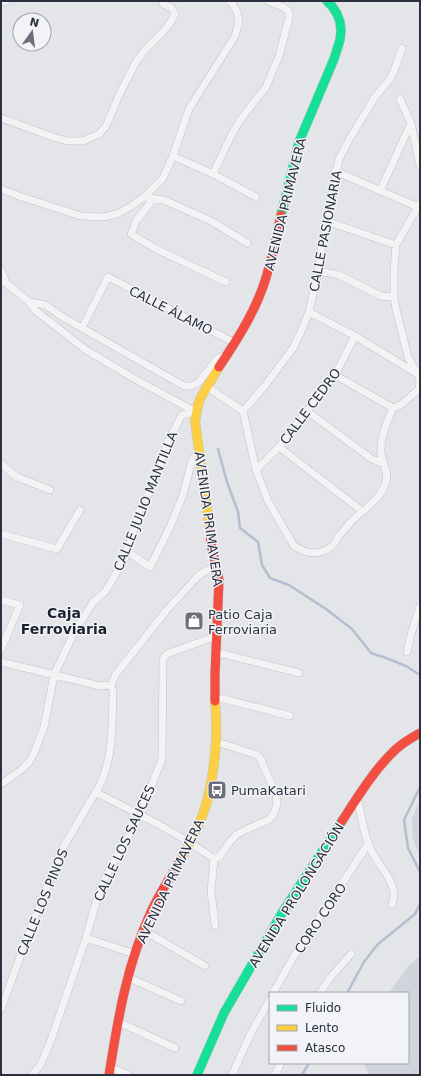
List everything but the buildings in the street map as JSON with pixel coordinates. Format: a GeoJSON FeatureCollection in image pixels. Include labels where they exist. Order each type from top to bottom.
{"type":"FeatureCollection","features":[{"type":"Feature","properties":{"kind":"main road","name":"AVENIDA PRIMAVERA"},"geometry":{"type":"LineString","coordinates":[[110,1072],[117,1023],[127,979],[135,954],[152,910],[190,843],[203,812],[213,768],[216,744],[216,638],[219,580],[211,544],[195,421],[196,412],[207,386],[251,315],[265,281],[299,142],[334,59],[340,40],[340,22],[332,6],[326,1]]}},
{"type":"Feature","properties":{"kind":"main road","name":"AVENIDA PROLONGACIÓN"},"geometry":{"type":"LineString","coordinates":[[197,1075],[224,1013],[282,914],[357,798],[394,750],[420,733]]}},
{"type":"Feature","properties":{"kind":"street"},"geometry":{"type":"LineString","coordinates":[[1,2],[6,1]]}},
{"type":"Feature","properties":{"kind":"street"},"geometry":{"type":"LineString","coordinates":[[1,189],[81,216],[103,217],[117,214],[130,207],[144,196],[163,178],[174,156],[189,109],[235,36],[240,22],[238,12],[229,1]]}},
{"type":"Feature","properties":{"kind":"street"},"geometry":{"type":"LineString","coordinates":[[213,174],[239,122],[266,87],[279,56],[289,18],[289,12],[283,7],[268,1]]}},
{"type":"Feature","properties":{"kind":"street"},"geometry":{"type":"LineString","coordinates":[[1,118],[53,138],[67,141],[83,141],[99,134],[106,126],[120,93],[136,62],[143,52],[162,33],[175,14],[172,8],[163,4]]}},
{"type":"Feature","properties":{"kind":"street","name":"CALLE PASIONARIA"},"geometry":{"type":"LineString","coordinates":[[243,411],[264,387],[292,348],[300,334],[309,312],[318,272],[326,221],[339,159],[358,124],[375,98],[390,79],[402,48]]}},
{"type":"Feature","properties":{"kind":"street"},"geometry":{"type":"LineString","coordinates":[[400,99],[411,123],[420,166]]}},
{"type":"Feature","properties":{"kind":"street"},"geometry":{"type":"LineString","coordinates":[[380,191],[411,123]]}},
{"type":"Feature","properties":{"kind":"street"},"geometry":{"type":"LineString","coordinates":[[174,156],[213,174],[256,197]]}},
{"type":"Feature","properties":{"kind":"street"},"geometry":{"type":"LineString","coordinates":[[207,386],[243,411],[256,470],[268,500],[294,546],[301,550],[310,553],[319,553],[334,544],[347,527],[379,495],[384,487],[387,471],[381,453],[382,440],[393,408],[402,404],[419,389],[420,381],[408,357],[394,297],[396,245],[419,205],[380,191],[336,171]]}},
{"type":"Feature","properties":{"kind":"street"},"geometry":{"type":"LineString","coordinates":[[144,196],[152,199],[164,200],[213,222],[247,243]]}},
{"type":"Feature","properties":{"kind":"street"},"geometry":{"type":"LineString","coordinates":[[152,199],[136,221],[131,234],[156,249],[226,282]]}},
{"type":"Feature","properties":{"kind":"street"},"geometry":{"type":"LineString","coordinates":[[326,221],[396,245]]}},
{"type":"Feature","properties":{"kind":"street"},"geometry":{"type":"LineString","coordinates":[[1,270],[4,282],[30,302],[36,311],[86,350],[135,379],[196,412]]}},
{"type":"Feature","properties":{"kind":"street"},"geometry":{"type":"LineString","coordinates":[[318,272],[330,272],[381,296],[394,297]]}},
{"type":"Feature","properties":{"kind":"street","name":"CALLE ÁLAMO"},"geometry":{"type":"LineString","coordinates":[[82,328],[108,277],[235,343]]}},
{"type":"Feature","properties":{"kind":"street"},"geometry":{"type":"LineString","coordinates":[[30,302],[46,305],[61,316],[184,386],[191,386],[198,383],[218,358],[227,355]]}},
{"type":"Feature","properties":{"kind":"street"},"geometry":{"type":"LineString","coordinates":[[309,312],[355,336],[418,375]]}},
{"type":"Feature","properties":{"kind":"street","name":"CALLE CEDRO"},"geometry":{"type":"LineString","coordinates":[[256,470],[279,447],[335,375],[355,336]]}},
{"type":"Feature","properties":{"kind":"street"},"geometry":{"type":"LineString","coordinates":[[335,375],[393,408]]}},
{"type":"Feature","properties":{"kind":"street"},"geometry":{"type":"LineString","coordinates":[[307,411],[372,459],[384,464]]}},
{"type":"Feature","properties":{"kind":"street","name":"CALLE JULIO MANTILLA"},"geometry":{"type":"LineString","coordinates":[[1,784],[22,770],[34,753],[44,727],[54,675],[74,633],[93,602],[105,592],[128,552],[141,505],[149,493],[167,443],[182,415],[196,412]]}},
{"type":"Feature","properties":{"kind":"street"},"geometry":{"type":"LineString","coordinates":[[279,447],[362,511]]}},
{"type":"Feature","properties":{"kind":"street"},"geometry":{"type":"LineString","coordinates":[[128,552],[150,567],[170,528],[183,495],[192,460],[200,451]]}},
{"type":"Feature","properties":{"kind":"street"},"geometry":{"type":"LineString","coordinates":[[1,464],[17,477],[50,490]]}},
{"type":"Feature","properties":{"kind":"street"},"geometry":{"type":"LineString","coordinates":[[1,534],[57,549],[80,510]]}},
{"type":"Feature","properties":{"kind":"street"},"geometry":{"type":"LineString","coordinates":[[1,662],[100,686],[111,685],[116,674],[166,611],[198,576],[207,570],[216,568]]}},
{"type":"Feature","properties":{"kind":"street"},"geometry":{"type":"LineString","coordinates":[[1,600],[20,605],[1,649]]}},
{"type":"Feature","properties":{"kind":"street"},"geometry":{"type":"LineString","coordinates":[[407,652],[420,606]]}},
{"type":"Feature","properties":{"kind":"street","name":"CALLE LOS SAUCES"},"geometry":{"type":"LineString","coordinates":[[32,1075],[41,1064],[51,1040],[86,938],[99,892],[109,870],[140,815],[162,759],[164,657],[167,654],[208,638],[216,638]]}},
{"type":"Feature","properties":{"kind":"street"},"geometry":{"type":"LineString","coordinates":[[216,654],[223,654],[299,673]]}},
{"type":"Feature","properties":{"kind":"street","name":"CALLE LOS PINOS"},"geometry":{"type":"LineString","coordinates":[[1,1008],[60,854],[91,800],[97,793],[103,779],[111,744],[114,691],[111,685]]}},
{"type":"Feature","properties":{"kind":"street"},"geometry":{"type":"LineString","coordinates":[[216,699],[224,699],[290,716]]}},
{"type":"Feature","properties":{"kind":"street"},"geometry":{"type":"LineString","coordinates":[[214,859],[220,856],[236,835],[268,820],[273,816],[277,804],[276,794],[260,758],[237,748],[223,744],[216,744]]}},
{"type":"Feature","properties":{"kind":"street"},"geometry":{"type":"LineString","coordinates":[[97,793],[190,843],[214,859]]}},
{"type":"Feature","properties":{"kind":"street"},"geometry":{"type":"LineString","coordinates":[[357,798],[368,844],[387,874],[394,894],[392,905]]}},
{"type":"Feature","properties":{"kind":"street","name":"CORO CORO"},"geometry":{"type":"LineString","coordinates":[[274,992],[293,958],[368,844]]}},
{"type":"Feature","properties":{"kind":"street"},"geometry":{"type":"LineString","coordinates":[[214,859],[211,891],[215,925]]}},
{"type":"Feature","properties":{"kind":"street"},"geometry":{"type":"LineString","coordinates":[[143,931],[205,966]]}},
{"type":"Feature","properties":{"kind":"street"},"geometry":{"type":"LineString","coordinates":[[86,938],[135,954]]}},
{"type":"Feature","properties":{"kind":"street"},"geometry":{"type":"LineString","coordinates":[[321,992],[330,978],[351,954]]}},
{"type":"Feature","properties":{"kind":"street"},"geometry":{"type":"LineString","coordinates":[[127,979],[134,980],[181,1001]]}},
{"type":"Feature","properties":{"kind":"street"},"geometry":{"type":"LineString","coordinates":[[232,1075],[250,1035],[269,1001]]}},
{"type":"Feature","properties":{"kind":"street"},"geometry":{"type":"LineString","coordinates":[[117,1023],[125,1025],[175,1048]]}},
{"type":"Feature","properties":{"kind":"street"},"geometry":{"type":"LineString","coordinates":[[275,1075],[280,1064]]}},
{"type":"Feature","properties":{"kind":"street"},"geometry":{"type":"LineString","coordinates":[[110,1072],[118,1070],[128,1075]]}},
{"type":"Feature","properties":{"kind":"shaded area"},"geometry":{"type":"Polygon","coordinates":[[[420,801],[420,857],[413,840],[412,818],[420,801]]]}},
{"type":"Feature","properties":{"kind":"shaded area"},"geometry":{"type":"Polygon","coordinates":[[[420,956],[420,1075],[369,1075],[364,1064],[409,1064],[409,992],[390,992],[409,965],[420,956]]]}},
{"type":"Feature","properties":{"kind":"waterway"},"geometry":{"type":"LineString","coordinates":[[218,449],[227,482],[238,512],[240,528],[258,542],[262,565],[270,578],[289,585],[326,609],[352,629],[371,653],[406,666],[420,675]]}},
{"type":"Feature","properties":{"kind":"waterway"},"geometry":{"type":"LineString","coordinates":[[420,787],[404,820],[408,848],[420,872]]}},
{"type":"Feature","properties":{"kind":"waterway"},"geometry":{"type":"LineString","coordinates":[[348,992],[364,962],[377,945],[415,914],[420,904]]}},
{"type":"Feature","properties":{"kind":"waterway"},"geometry":{"type":"LineString","coordinates":[[302,1075],[308,1064]]}},
{"type":"Feature","properties":{"kind":"traffic: fast"},"geometry":{"type":"LineString","coordinates":[[281,215],[299,142],[334,59],[340,40],[340,22],[337,14],[327,1]]}},
{"type":"Feature","properties":{"kind":"traffic: fast"},"geometry":{"type":"LineString","coordinates":[[197,1075],[224,1013],[282,913],[342,821]]}},
{"type":"Feature","properties":{"kind":"traffic: slow"},"geometry":{"type":"LineString","coordinates":[[210,532],[195,421],[201,397],[219,367]]}},
{"type":"Feature","properties":{"kind":"traffic: slow"},"geometry":{"type":"LineString","coordinates":[[180,861],[201,820],[210,788],[216,744],[215,701]]}},
{"type":"Feature","properties":{"kind":"traffic: jam"},"geometry":{"type":"LineString","coordinates":[[219,367],[245,326],[261,292],[270,264],[281,215]]}},
{"type":"Feature","properties":{"kind":"traffic: jam"},"geometry":{"type":"LineString","coordinates":[[210,532],[211,544],[219,580],[215,701]]}},
{"type":"Feature","properties":{"kind":"traffic: jam"},"geometry":{"type":"LineString","coordinates":[[342,821],[366,784],[394,751],[420,733]]}},
{"type":"Feature","properties":{"kind":"traffic: jam"},"geometry":{"type":"LineString","coordinates":[[109,1075],[124,992],[136,951],[154,905],[180,861]]}},
{"type":"Feature","properties":{"kind":"place","name":"Patio Caja Ferroviaria"},"geometry":{"type":"Point","coordinates":[194,621]}},
{"type":"Feature","properties":{"kind":"place","name":"PumaKatari"},"geometry":{"type":"Point","coordinates":[217,790]}},
{"type":"Feature","properties":{"kind":"district","name":"Caja Ferroviaria"},"geometry":{"type":"Point","coordinates":[64,622]}}]}
